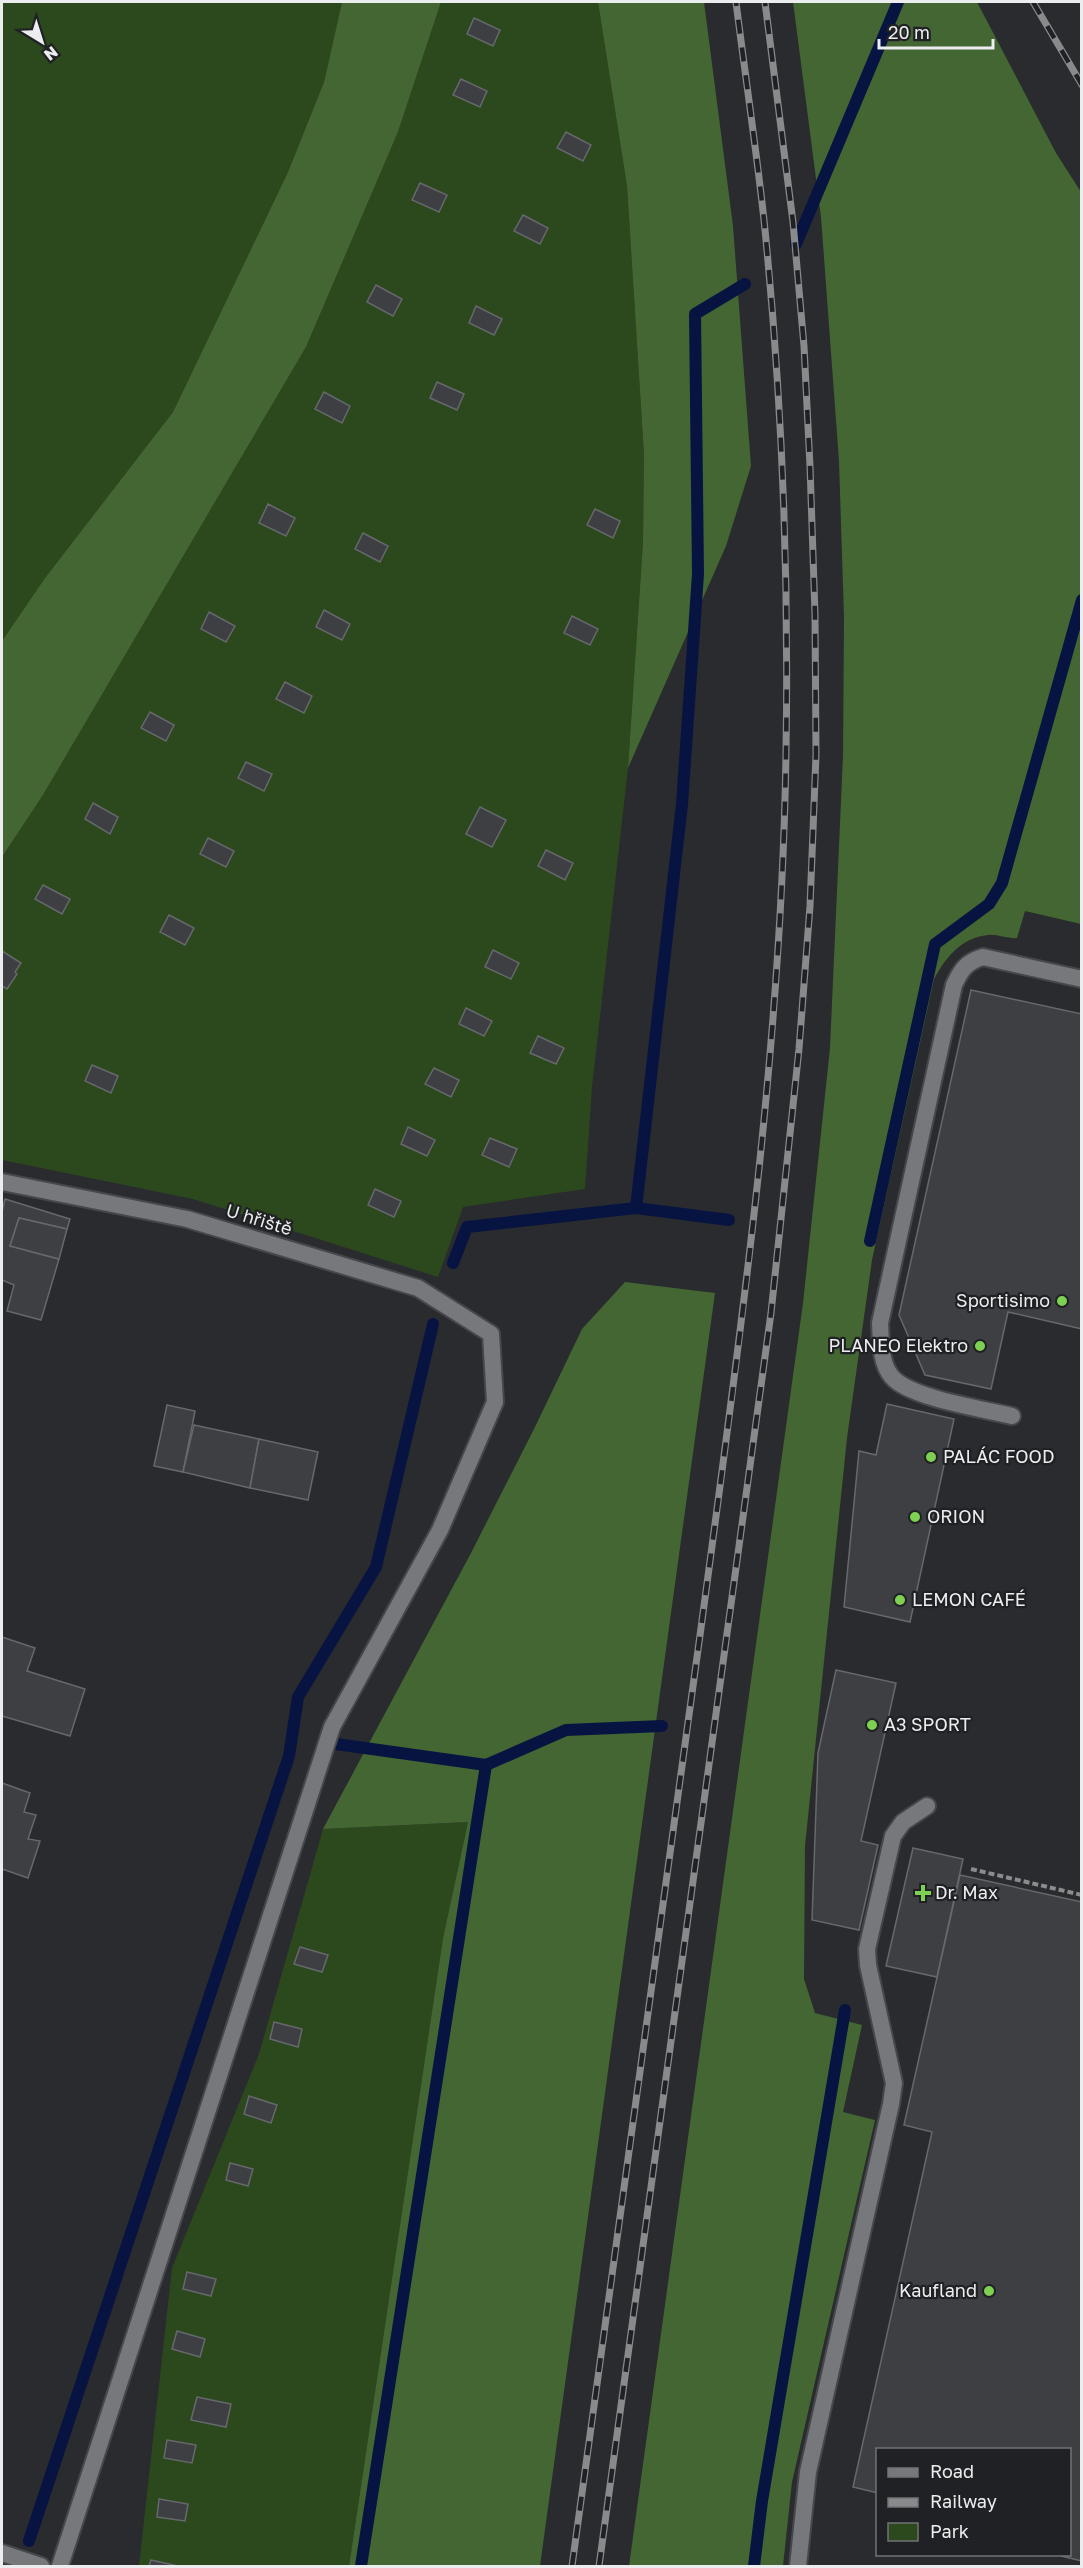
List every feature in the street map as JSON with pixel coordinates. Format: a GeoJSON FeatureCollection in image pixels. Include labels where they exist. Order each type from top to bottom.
{"type":"FeatureCollection","features":[{"type":"Feature","properties":{"kind":"street"},"geometry":{"type":"LineString","coordinates":[[1012,1416],[908,1390],[891,1377],[882,1356],[880,1323],[954,985],[961,969],[982,957],[1082,979]]}},
{"type":"Feature","properties":{"kind":"street","name":"U hřiště"},"geometry":{"type":"LineString","coordinates":[[2,1182],[187,1219],[418,1288],[491,1334],[495,1402],[440,1530],[332,1727],[60,2566]]}},
{"type":"Feature","properties":{"kind":"street"},"geometry":{"type":"LineString","coordinates":[[798,2566],[808,2472],[894,2083],[868,1965],[867,1950],[893,1836],[903,1822],[927,1806]]}},
{"type":"Feature","properties":{"kind":"street"},"geometry":{"type":"LineString","coordinates":[[2,2553],[41,2566]]}},
{"type":"Feature","properties":{"kind":"path"},"geometry":{"type":"LineString","coordinates":[[971,1869],[1082,1894]]}},
{"type":"Feature","properties":{"kind":"green space"},"geometry":{"type":"Polygon","coordinates":[[[2,2],[342,2],[324,82],[288,172],[173,412],[45,578],[2,641],[2,2]]]}},
{"type":"Feature","properties":{"kind":"green space"},"geometry":{"type":"Polygon","coordinates":[[[342,2],[441,2],[398,132],[306,347],[43,795],[2,857],[2,641],[45,578],[173,412],[288,172],[324,82],[342,2]]]}},
{"type":"Feature","properties":{"kind":"green space"},"geometry":{"type":"Polygon","coordinates":[[[441,2],[598,2],[627,186],[644,455],[643,542],[628,768],[592,1087],[585,1189],[463,1207],[438,1277],[193,1199],[2,1160],[2,857],[43,795],[306,347],[398,132],[441,2]]]}},
{"type":"Feature","properties":{"kind":"green space"},"geometry":{"type":"Polygon","coordinates":[[[598,2],[704,2],[733,226],[751,466],[726,546],[628,768],[643,542],[644,455],[627,186],[598,2]]]}},
{"type":"Feature","properties":{"kind":"green space"},"geometry":{"type":"Polygon","coordinates":[[[793,2],[977,2],[1056,153],[1081,192],[1081,924],[1025,911],[1017,938],[988,935],[970,940],[949,956],[934,979],[872,1260],[847,1438],[805,1846],[804,1979],[815,2013],[862,2025],[843,2112],[875,2120],[792,2482],[783,2566],[629,2566],[803,1303],[830,1048],[843,756],[844,617],[839,461],[821,217],[793,2]]]}},
{"type":"Feature","properties":{"kind":"green space"},"geometry":{"type":"Polygon","coordinates":[[[625,1282],[715,1293],[540,2566],[349,2566],[443,1938],[468,1822],[323,1829],[471,1553],[582,1329],[625,1282]]]}},
{"type":"Feature","properties":{"kind":"green space"},"geometry":{"type":"Polygon","coordinates":[[[468,1822],[443,1938],[349,2566],[139,2566],[172,2268],[259,2054],[323,1829],[468,1822]]]}},
{"type":"Feature","properties":{"kind":"building"},"geometry":{"type":"Polygon","coordinates":[[[474,18],[500,30],[493,46],[467,34],[474,18]]]}},
{"type":"Feature","properties":{"kind":"building"},"geometry":{"type":"Polygon","coordinates":[[[461,79],[487,91],[480,107],[453,95],[461,79]]]}},
{"type":"Feature","properties":{"kind":"building"},"geometry":{"type":"Polygon","coordinates":[[[566,132],[591,145],[583,161],[557,148],[566,132]]]}},
{"type":"Feature","properties":{"kind":"building"},"geometry":{"type":"Polygon","coordinates":[[[420,183],[447,195],[439,212],[412,200],[420,183]]]}},
{"type":"Feature","properties":{"kind":"building"},"geometry":{"type":"Polygon","coordinates":[[[523,215],[548,228],[540,244],[514,231],[523,215]]]}},
{"type":"Feature","properties":{"kind":"building"},"geometry":{"type":"Polygon","coordinates":[[[376,285],[402,299],[393,316],[367,302],[376,285]]]}},
{"type":"Feature","properties":{"kind":"building"},"geometry":{"type":"Polygon","coordinates":[[[476,306],[502,319],[494,335],[469,323],[476,306]]]}},
{"type":"Feature","properties":{"kind":"building"},"geometry":{"type":"Polygon","coordinates":[[[437,382],[464,394],[457,410],[430,398],[437,382]]]}},
{"type":"Feature","properties":{"kind":"building"},"geometry":{"type":"Polygon","coordinates":[[[324,392],[350,406],[342,423],[315,409],[324,392]]]}},
{"type":"Feature","properties":{"kind":"building"},"geometry":{"type":"Polygon","coordinates":[[[268,504],[295,518],[286,536],[259,523],[268,504]]]}},
{"type":"Feature","properties":{"kind":"building"},"geometry":{"type":"Polygon","coordinates":[[[595,509],[620,521],[613,538],[587,525],[595,509]]]}},
{"type":"Feature","properties":{"kind":"building"},"geometry":{"type":"Polygon","coordinates":[[[363,533],[388,546],[380,562],[355,549],[363,533]]]}},
{"type":"Feature","properties":{"kind":"building"},"geometry":{"type":"Polygon","coordinates":[[[324,610],[350,624],[342,640],[316,627],[324,610]]]}},
{"type":"Feature","properties":{"kind":"building"},"geometry":{"type":"Polygon","coordinates":[[[209,612],[235,626],[226,642],[201,629],[209,612]]]}},
{"type":"Feature","properties":{"kind":"building"},"geometry":{"type":"Polygon","coordinates":[[[572,616],[598,629],[590,645],[564,633],[572,616]]]}},
{"type":"Feature","properties":{"kind":"building"},"geometry":{"type":"Polygon","coordinates":[[[285,682],[312,696],[304,713],[276,699],[285,682]]]}},
{"type":"Feature","properties":{"kind":"building"},"geometry":{"type":"Polygon","coordinates":[[[150,712],[174,725],[166,741],[141,728],[150,712]]]}},
{"type":"Feature","properties":{"kind":"building"},"geometry":{"type":"Polygon","coordinates":[[[246,762],[272,774],[264,791],[238,778],[246,762]]]}},
{"type":"Feature","properties":{"kind":"building"},"geometry":{"type":"Polygon","coordinates":[[[93,803],[118,817],[110,834],[85,819],[93,803]]]}},
{"type":"Feature","properties":{"kind":"building"},"geometry":{"type":"Polygon","coordinates":[[[480,807],[506,820],[492,847],[466,834],[480,807]]]}},
{"type":"Feature","properties":{"kind":"building"},"geometry":{"type":"Polygon","coordinates":[[[208,838],[234,851],[226,867],[200,854],[208,838]]]}},
{"type":"Feature","properties":{"kind":"building"},"geometry":{"type":"Polygon","coordinates":[[[546,850],[573,863],[565,880],[538,866],[546,850]]]}},
{"type":"Feature","properties":{"kind":"building"},"geometry":{"type":"Polygon","coordinates":[[[43,885],[70,899],[62,914],[35,899],[43,885]]]}},
{"type":"Feature","properties":{"kind":"building"},"geometry":{"type":"Polygon","coordinates":[[[169,915],[194,928],[185,945],[160,932],[169,915]]]}},
{"type":"Feature","properties":{"kind":"building"},"geometry":{"type":"Polygon","coordinates":[[[493,950],[519,963],[511,979],[485,967],[493,950]]]}},
{"type":"Feature","properties":{"kind":"building"},"geometry":{"type":"Polygon","coordinates":[[[2,951],[21,963],[7,989],[2,986],[2,951]]]}},
{"type":"Feature","properties":{"kind":"building"},"geometry":{"type":"Polygon","coordinates":[[[971,990],[1082,1014],[1082,1329],[1008,1312],[991,1389],[925,1375],[899,1315],[971,990]]]}},
{"type":"Feature","properties":{"kind":"building"},"geometry":{"type":"Polygon","coordinates":[[[466,1008],[492,1021],[484,1036],[459,1024],[466,1008]]]}},
{"type":"Feature","properties":{"kind":"building"},"geometry":{"type":"Polygon","coordinates":[[[538,1036],[564,1048],[556,1064],[530,1053],[538,1036]]]}},
{"type":"Feature","properties":{"kind":"building"},"geometry":{"type":"Polygon","coordinates":[[[92,1065],[118,1076],[111,1093],[85,1081],[92,1065]]]}},
{"type":"Feature","properties":{"kind":"building"},"geometry":{"type":"Polygon","coordinates":[[[434,1068],[459,1080],[451,1097],[425,1084],[434,1068]]]}},
{"type":"Feature","properties":{"kind":"building"},"geometry":{"type":"Polygon","coordinates":[[[408,1127],[435,1140],[427,1156],[401,1144],[408,1127]]]}},
{"type":"Feature","properties":{"kind":"building"},"geometry":{"type":"Polygon","coordinates":[[[490,1138],[517,1149],[509,1167],[482,1155],[490,1138]]]}},
{"type":"Feature","properties":{"kind":"building"},"geometry":{"type":"Polygon","coordinates":[[[375,1189],[401,1201],[394,1217],[368,1205],[375,1189]]]}},
{"type":"Feature","properties":{"kind":"building"},"geometry":{"type":"Polygon","coordinates":[[[5,1199],[70,1219],[67,1229],[19,1218],[10,1246],[59,1259],[41,1320],[7,1311],[14,1285],[2,1280],[2,1212],[5,1199]]]}},
{"type":"Feature","properties":{"kind":"building"},"geometry":{"type":"Polygon","coordinates":[[[19,1218],[67,1229],[59,1259],[10,1246],[19,1218]]]}},
{"type":"Feature","properties":{"kind":"building"},"geometry":{"type":"Polygon","coordinates":[[[887,1404],[954,1419],[910,1622],[844,1607],[859,1451],[876,1455],[887,1404]]]}},
{"type":"Feature","properties":{"kind":"building"},"geometry":{"type":"Polygon","coordinates":[[[167,1405],[195,1411],[183,1472],[154,1466],[167,1405]]]}},
{"type":"Feature","properties":{"kind":"building"},"geometry":{"type":"Polygon","coordinates":[[[194,1425],[259,1439],[250,1488],[183,1472],[194,1425]]]}},
{"type":"Feature","properties":{"kind":"building"},"geometry":{"type":"Polygon","coordinates":[[[259,1439],[318,1452],[308,1500],[250,1488],[259,1439]]]}},
{"type":"Feature","properties":{"kind":"building"},"geometry":{"type":"Polygon","coordinates":[[[2,1637],[35,1648],[27,1671],[85,1689],[70,1736],[2,1716],[2,1637]]]}},
{"type":"Feature","properties":{"kind":"building"},"geometry":{"type":"Polygon","coordinates":[[[836,1670],[896,1683],[861,1841],[878,1845],[859,1930],[812,1920],[818,1753],[836,1670]]]}},
{"type":"Feature","properties":{"kind":"building"},"geometry":{"type":"Polygon","coordinates":[[[2,1783],[30,1793],[24,1812],[36,1815],[28,1839],[40,1841],[28,1878],[2,1869],[2,1783]]]}},
{"type":"Feature","properties":{"kind":"building"},"geometry":{"type":"Polygon","coordinates":[[[913,1848],[963,1859],[937,1977],[886,1966],[913,1848]]]}},
{"type":"Feature","properties":{"kind":"building","name":"Kaufland"},"geometry":{"type":"Polygon","coordinates":[[[960,1875],[1082,1902],[1082,2561],[1061,2556],[1071,2556],[1071,2448],[876,2448],[876,2493],[853,2487],[932,2132],[904,2125],[960,1875]]]}},
{"type":"Feature","properties":{"kind":"building"},"geometry":{"type":"Polygon","coordinates":[[[300,1947],[328,1955],[322,1972],[294,1964],[300,1947]]]}},
{"type":"Feature","properties":{"kind":"building"},"geometry":{"type":"Polygon","coordinates":[[[274,2022],[302,2029],[298,2047],[270,2039],[274,2022]]]}},
{"type":"Feature","properties":{"kind":"building"},"geometry":{"type":"Polygon","coordinates":[[[249,2096],[277,2105],[271,2123],[244,2114],[249,2096]]]}},
{"type":"Feature","properties":{"kind":"building"},"geometry":{"type":"Polygon","coordinates":[[[230,2163],[253,2169],[248,2186],[226,2180],[230,2163]]]}},
{"type":"Feature","properties":{"kind":"building"},"geometry":{"type":"Polygon","coordinates":[[[187,2272],[216,2279],[211,2296],[183,2289],[187,2272]]]}},
{"type":"Feature","properties":{"kind":"building"},"geometry":{"type":"Polygon","coordinates":[[[177,2331],[205,2339],[200,2357],[172,2349],[177,2331]]]}},
{"type":"Feature","properties":{"kind":"building"},"geometry":{"type":"Polygon","coordinates":[[[197,2397],[231,2404],[226,2427],[191,2420],[197,2397]]]}},
{"type":"Feature","properties":{"kind":"building"},"geometry":{"type":"Polygon","coordinates":[[[167,2440],[196,2445],[192,2463],[164,2458],[167,2440]]]}},
{"type":"Feature","properties":{"kind":"building"},"geometry":{"type":"Polygon","coordinates":[[[159,2499],[188,2504],[185,2521],[157,2517],[159,2499]]]}},
{"type":"Feature","properties":{"kind":"building"},"geometry":{"type":"Polygon","coordinates":[[[151,2560],[178,2566],[149,2566],[151,2560]]]}},
{"type":"Feature","properties":{"kind":"waterway"},"geometry":{"type":"LineString","coordinates":[[796,244],[898,2]]}},
{"type":"Feature","properties":{"kind":"waterway"},"geometry":{"type":"LineString","coordinates":[[453,1263],[467,1227],[636,1208],[682,804],[698,574],[695,314],[745,284]]}},
{"type":"Feature","properties":{"kind":"waterway"},"geometry":{"type":"LineString","coordinates":[[870,1241],[935,944],[989,904],[1002,883],[1082,600]]}},
{"type":"Feature","properties":{"kind":"waterway"},"geometry":{"type":"LineString","coordinates":[[636,1208],[729,1220]]}},
{"type":"Feature","properties":{"kind":"waterway"},"geometry":{"type":"LineString","coordinates":[[29,2541],[289,1756],[298,1697],[376,1567],[433,1324]]}},
{"type":"Feature","properties":{"kind":"waterway"},"geometry":{"type":"LineString","coordinates":[[329,1743],[486,1765],[566,1730],[662,1726]]}},
{"type":"Feature","properties":{"kind":"waterway"},"geometry":{"type":"LineString","coordinates":[[361,2566],[486,1765]]}},
{"type":"Feature","properties":{"kind":"waterway"},"geometry":{"type":"LineString","coordinates":[[754,2566],[762,2501],[845,2010]]}},
{"type":"Feature","properties":{"kind":"railway"},"geometry":{"type":"LineString","coordinates":[[572,2566],[730,1410],[757,1191],[777,972],[783,861],[787,685],[783,485],[764,220],[736,2]]}},
{"type":"Feature","properties":{"kind":"railway"},"geometry":{"type":"LineString","coordinates":[[599,2566],[771,1313],[799,1049],[810,906],[816,755],[815,614],[810,466],[804,346],[793,222],[765,2]]}},
{"type":"Feature","properties":{"kind":"railway"},"geometry":{"type":"LineString","coordinates":[[1033,2],[1082,85]]}},
{"type":"Feature","properties":{"kind":"place","name":"Sportisimo"},"geometry":{"type":"Point","coordinates":[1062,1301]}},
{"type":"Feature","properties":{"kind":"place","name":"PLANEO Elektro"},"geometry":{"type":"Point","coordinates":[980,1346]}},
{"type":"Feature","properties":{"kind":"place","name":"PALÁC FOOD"},"geometry":{"type":"Point","coordinates":[931,1457]}},
{"type":"Feature","properties":{"kind":"place","name":"ORION"},"geometry":{"type":"Point","coordinates":[915,1517]}},
{"type":"Feature","properties":{"kind":"place","name":"LEMON CAFÉ"},"geometry":{"type":"Point","coordinates":[900,1600]}},
{"type":"Feature","properties":{"kind":"place","name":"A3 SPORT"},"geometry":{"type":"Point","coordinates":[872,1725]}},
{"type":"Feature","properties":{"kind":"place","name":"Dr. Max"},"geometry":{"type":"Point","coordinates":[923,1893]}},
{"type":"Feature","properties":{"kind":"place","name":"Kaufland"},"geometry":{"type":"Point","coordinates":[989,2291]}}]}
